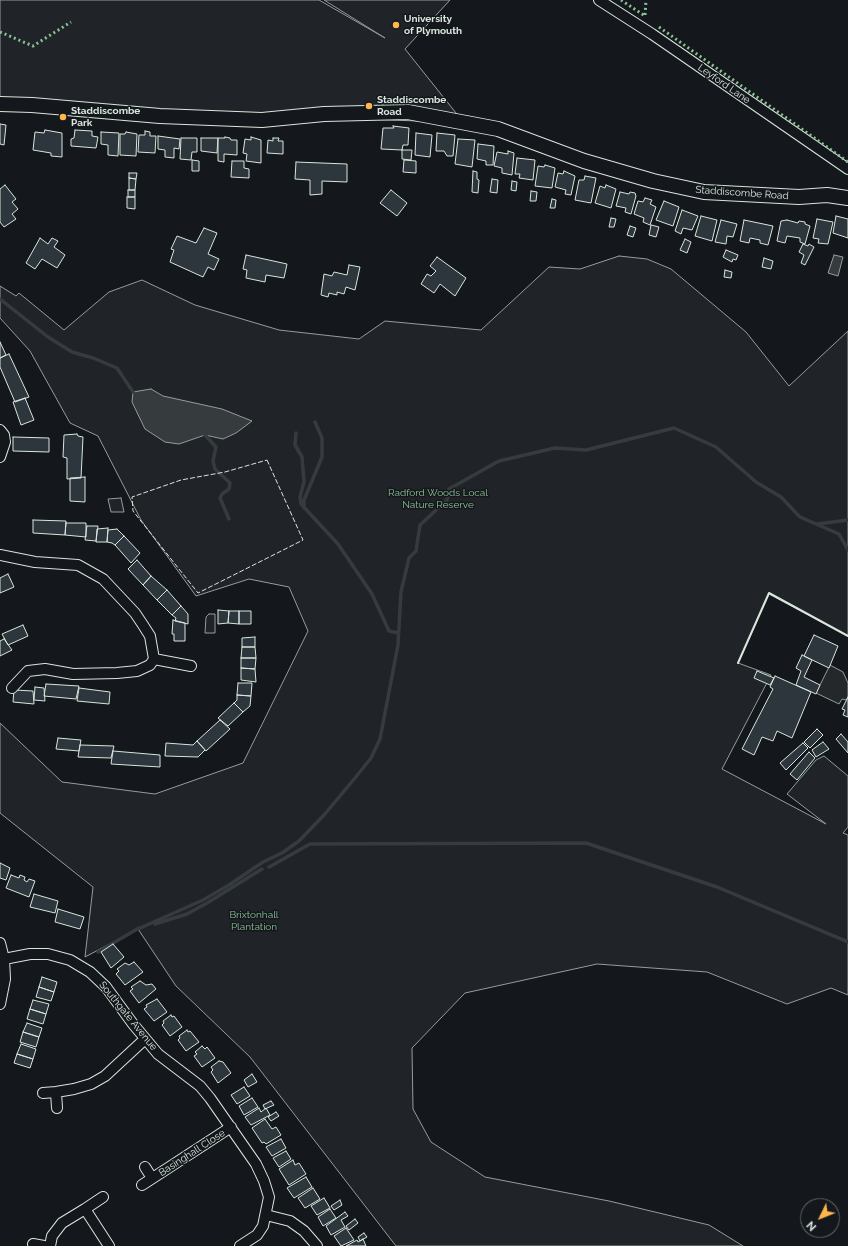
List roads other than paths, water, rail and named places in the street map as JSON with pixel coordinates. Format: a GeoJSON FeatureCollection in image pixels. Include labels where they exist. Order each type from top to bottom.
{"type":"FeatureCollection","features":[{"type":"Feature","properties":{"kind":"street","name":"Leyford Lane"},"geometry":{"type":"LineString","coordinates":[[599,0],[652,34],[848,169]]}},
{"type":"Feature","properties":{"kind":"street","name":"Staddiscombe Road"},"geometry":{"type":"LineString","coordinates":[[0,104],[32,105],[160,116],[262,120],[324,114],[408,112],[498,129],[584,161],[653,181],[704,192],[799,197],[827,195],[848,198]]}},
{"type":"Feature","properties":{"kind":"street"},"geometry":{"type":"LineString","coordinates":[[0,430],[4,435],[5,442],[0,457]]}},
{"type":"Feature","properties":{"kind":"street"},"geometry":{"type":"LineString","coordinates":[[0,555],[35,562],[78,565],[103,579],[135,613],[143,625],[150,636],[154,659],[150,665],[142,669],[117,673],[74,674],[45,669],[28,671],[12,688]]}},
{"type":"Feature","properties":{"kind":"street"},"geometry":{"type":"LineString","coordinates":[[154,659],[191,666]]}},
{"type":"Feature","properties":{"kind":"street"},"geometry":{"type":"LineString","coordinates":[[0,943],[4,959],[5,979],[0,1004]]}},
{"type":"Feature","properties":{"kind":"street","name":"Southgate Avenue"},"geometry":{"type":"LineString","coordinates":[[4,959],[30,954],[48,954],[70,960],[90,972],[106,987],[158,1054],[200,1086],[231,1127],[256,1164],[264,1181],[269,1197],[263,1226],[256,1235],[240,1246]]}},
{"type":"Feature","properties":{"kind":"street"},"geometry":{"type":"LineString","coordinates":[[43,1093],[56,1092],[91,1084],[105,1076],[145,1039]]}},
{"type":"Feature","properties":{"kind":"street"},"geometry":{"type":"LineString","coordinates":[[56,1092],[57,1108]]}},
{"type":"Feature","properties":{"kind":"street","name":"Basinghall Close"},"geometry":{"type":"LineString","coordinates":[[142,1185],[231,1127]]}},
{"type":"Feature","properties":{"kind":"street","name":"Basinghall Close"},"geometry":{"type":"LineString","coordinates":[[145,1167],[152,1178]]}},
{"type":"Feature","properties":{"kind":"street"},"geometry":{"type":"LineString","coordinates":[[50,1246],[52,1236],[62,1223],[103,1197]]}},
{"type":"Feature","properties":{"kind":"street"},"geometry":{"type":"LineString","coordinates":[[85,1209],[109,1246]]}},
{"type":"Feature","properties":{"kind":"street"},"geometry":{"type":"LineString","coordinates":[[266,1215],[290,1221],[304,1231],[317,1246]]}},
{"type":"Feature","properties":{"kind":"street"},"geometry":{"type":"LineString","coordinates":[[33,1244],[44,1246]]}},
{"type":"Feature","properties":{"kind":"waterway"},"geometry":{"type":"LineString","coordinates":[[0,299],[48,337],[72,352],[93,358],[117,368],[133,392]]}},
{"type":"Feature","properties":{"kind":"waterway"},"geometry":{"type":"LineString","coordinates":[[304,508],[304,500],[322,457],[322,438],[315,422]]}},
{"type":"Feature","properties":{"kind":"waterway"},"geometry":{"type":"LineString","coordinates":[[138,929],[203,900],[229,885],[263,862],[282,853],[299,841],[324,815],[371,758],[380,739],[398,645],[401,592],[409,558],[416,551],[420,525],[447,500],[449,489],[499,461],[555,448],[586,450],[674,428],[716,447],[756,482],[781,497],[800,517],[839,534],[848,550]]}},
{"type":"Feature","properties":{"kind":"waterway"},"geometry":{"type":"LineString","coordinates":[[296,433],[295,445],[302,457],[304,482],[300,497],[301,504],[338,544],[372,594],[389,631],[398,633]]}},
{"type":"Feature","properties":{"kind":"waterway"},"geometry":{"type":"LineString","coordinates":[[205,435],[216,447],[213,461],[215,469],[230,483],[229,489],[222,494],[220,498],[229,519]]}},
{"type":"Feature","properties":{"kind":"waterway"},"geometry":{"type":"LineString","coordinates":[[817,524],[848,520]]}},
{"type":"Feature","properties":{"kind":"waterway"},"geometry":{"type":"LineString","coordinates":[[269,867],[310,844],[586,843],[717,887],[848,942]]}},
{"type":"Feature","properties":{"kind":"waterway"},"geometry":{"type":"LineString","coordinates":[[155,924],[187,914],[262,869]]}},
{"type":"Feature","properties":{"kind":"waterway"},"geometry":{"type":"LineString","coordinates":[[98,952],[139,928]]}},
{"type":"Feature","properties":{"kind":"place","name":"University of Plymouth"},"geometry":{"type":"Point","coordinates":[396,25]}},
{"type":"Feature","properties":{"kind":"place","name":"Staddiscombe Road"},"geometry":{"type":"Point","coordinates":[369,106]}},
{"type":"Feature","properties":{"kind":"place","name":"Staddiscombe Park"},"geometry":{"type":"Point","coordinates":[63,117]}},
{"type":"Feature","properties":{"kind":"park label","name":"Radford Woods Local Nature Reserve"},"geometry":{"type":"Point","coordinates":[438,498]}},
{"type":"Feature","properties":{"kind":"park label","name":"Brixtonhall Plantation"},"geometry":{"type":"Point","coordinates":[254,920]}}]}
